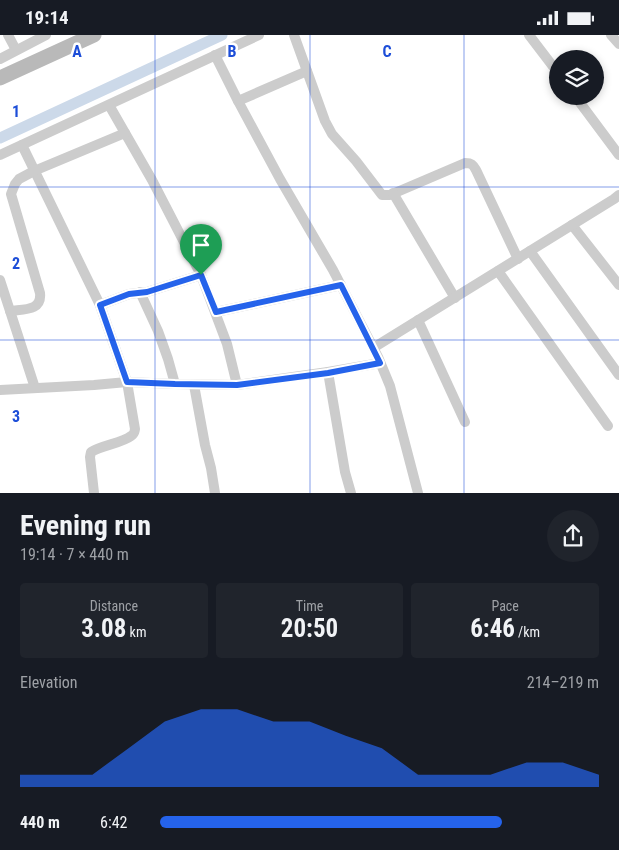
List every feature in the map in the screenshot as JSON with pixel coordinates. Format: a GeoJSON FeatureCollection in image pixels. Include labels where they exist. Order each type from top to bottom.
{"type":"FeatureCollection","features":[{"type":"Feature","properties":{"kind":"street"},"geometry":{"type":"LineString","coordinates":[[8,35],[16,50]]}},
{"type":"Feature","properties":{"kind":"street"},"geometry":{"type":"LineString","coordinates":[[0,59],[46,35]]}},
{"type":"Feature","properties":{"kind":"street"},"geometry":{"type":"LineString","coordinates":[[0,78],[94,35]]}},
{"type":"Feature","properties":{"kind":"street"},"geometry":{"type":"LineString","coordinates":[[0,155],[258,35]]}},
{"type":"Feature","properties":{"kind":"street"},"geometry":{"type":"LineString","coordinates":[[294,35],[325,121],[332,134],[382,195],[393,193],[465,163],[470,163],[473,165],[518,259]]}},
{"type":"Feature","properties":{"kind":"street"},"geometry":{"type":"LineString","coordinates":[[529,35],[549,61]]}},
{"type":"Feature","properties":{"kind":"street"},"geometry":{"type":"LineString","coordinates":[[611,35],[619,44]]}},
{"type":"Feature","properties":{"kind":"street"},"geometry":{"type":"LineString","coordinates":[[215,55],[280,179],[341,285],[380,363],[390,386],[418,493]]}},
{"type":"Feature","properties":{"kind":"street"},"geometry":{"type":"LineString","coordinates":[[238,101],[307,71]]}},
{"type":"Feature","properties":{"kind":"street"},"geometry":{"type":"LineString","coordinates":[[109,105],[152,180],[201,275],[227,344],[237,385]]}},
{"type":"Feature","properties":{"kind":"street"},"geometry":{"type":"LineString","coordinates":[[582,105],[619,155]]}},
{"type":"Feature","properties":{"kind":"street"},"geometry":{"type":"LineString","coordinates":[[10,311],[31,308],[40,302],[40,293],[11,194],[15,184],[19,179],[34,171],[125,133]]}},
{"type":"Feature","properties":{"kind":"street"},"geometry":{"type":"LineString","coordinates":[[22,145],[100,305],[127,382],[136,429],[134,434],[127,439],[97,448],[91,452],[94,493]]}},
{"type":"Feature","properties":{"kind":"street"},"geometry":{"type":"LineString","coordinates":[[393,193],[455,298]]}},
{"type":"Feature","properties":{"kind":"street"},"geometry":{"type":"LineString","coordinates":[[373,348],[572,225],[617,200]]}},
{"type":"Feature","properties":{"kind":"street"},"geometry":{"type":"LineString","coordinates":[[572,225],[619,285]]}},
{"type":"Feature","properties":{"kind":"street"},"geometry":{"type":"LineString","coordinates":[[530,251],[619,375]]}},
{"type":"Feature","properties":{"kind":"street"},"geometry":{"type":"LineString","coordinates":[[498,271],[608,427]]}},
{"type":"Feature","properties":{"kind":"street"},"geometry":{"type":"LineString","coordinates":[[100,305],[129,294],[147,292],[201,275]]}},
{"type":"Feature","properties":{"kind":"street"},"geometry":{"type":"LineString","coordinates":[[0,280],[35,388]]}},
{"type":"Feature","properties":{"kind":"street"},"geometry":{"type":"LineString","coordinates":[[216,312],[341,285]]}},
{"type":"Feature","properties":{"kind":"street"},"geometry":{"type":"LineString","coordinates":[[140,292],[158,331],[175,384]]}},
{"type":"Feature","properties":{"kind":"street"},"geometry":{"type":"LineString","coordinates":[[418,320],[465,422]]}},
{"type":"Feature","properties":{"kind":"street"},"geometry":{"type":"LineString","coordinates":[[0,390],[127,382],[237,385],[328,373],[380,363]]}},
{"type":"Feature","properties":{"kind":"street"},"geometry":{"type":"LineString","coordinates":[[328,373],[350,493]]}},
{"type":"Feature","properties":{"kind":"street"},"geometry":{"type":"LineString","coordinates":[[194,385],[215,493]]}},
{"type":"Feature","properties":{"kind":"waterway"},"geometry":{"type":"LineString","coordinates":[[0,138],[222,35]]}},
{"type":"Feature","properties":{"kind":"route"},"geometry":{"type":"LineString","coordinates":[[201,275],[216,312],[341,285],[380,363],[328,373],[237,385],[127,382],[100,305],[129,294],[147,292],[201,275]]}}]}
